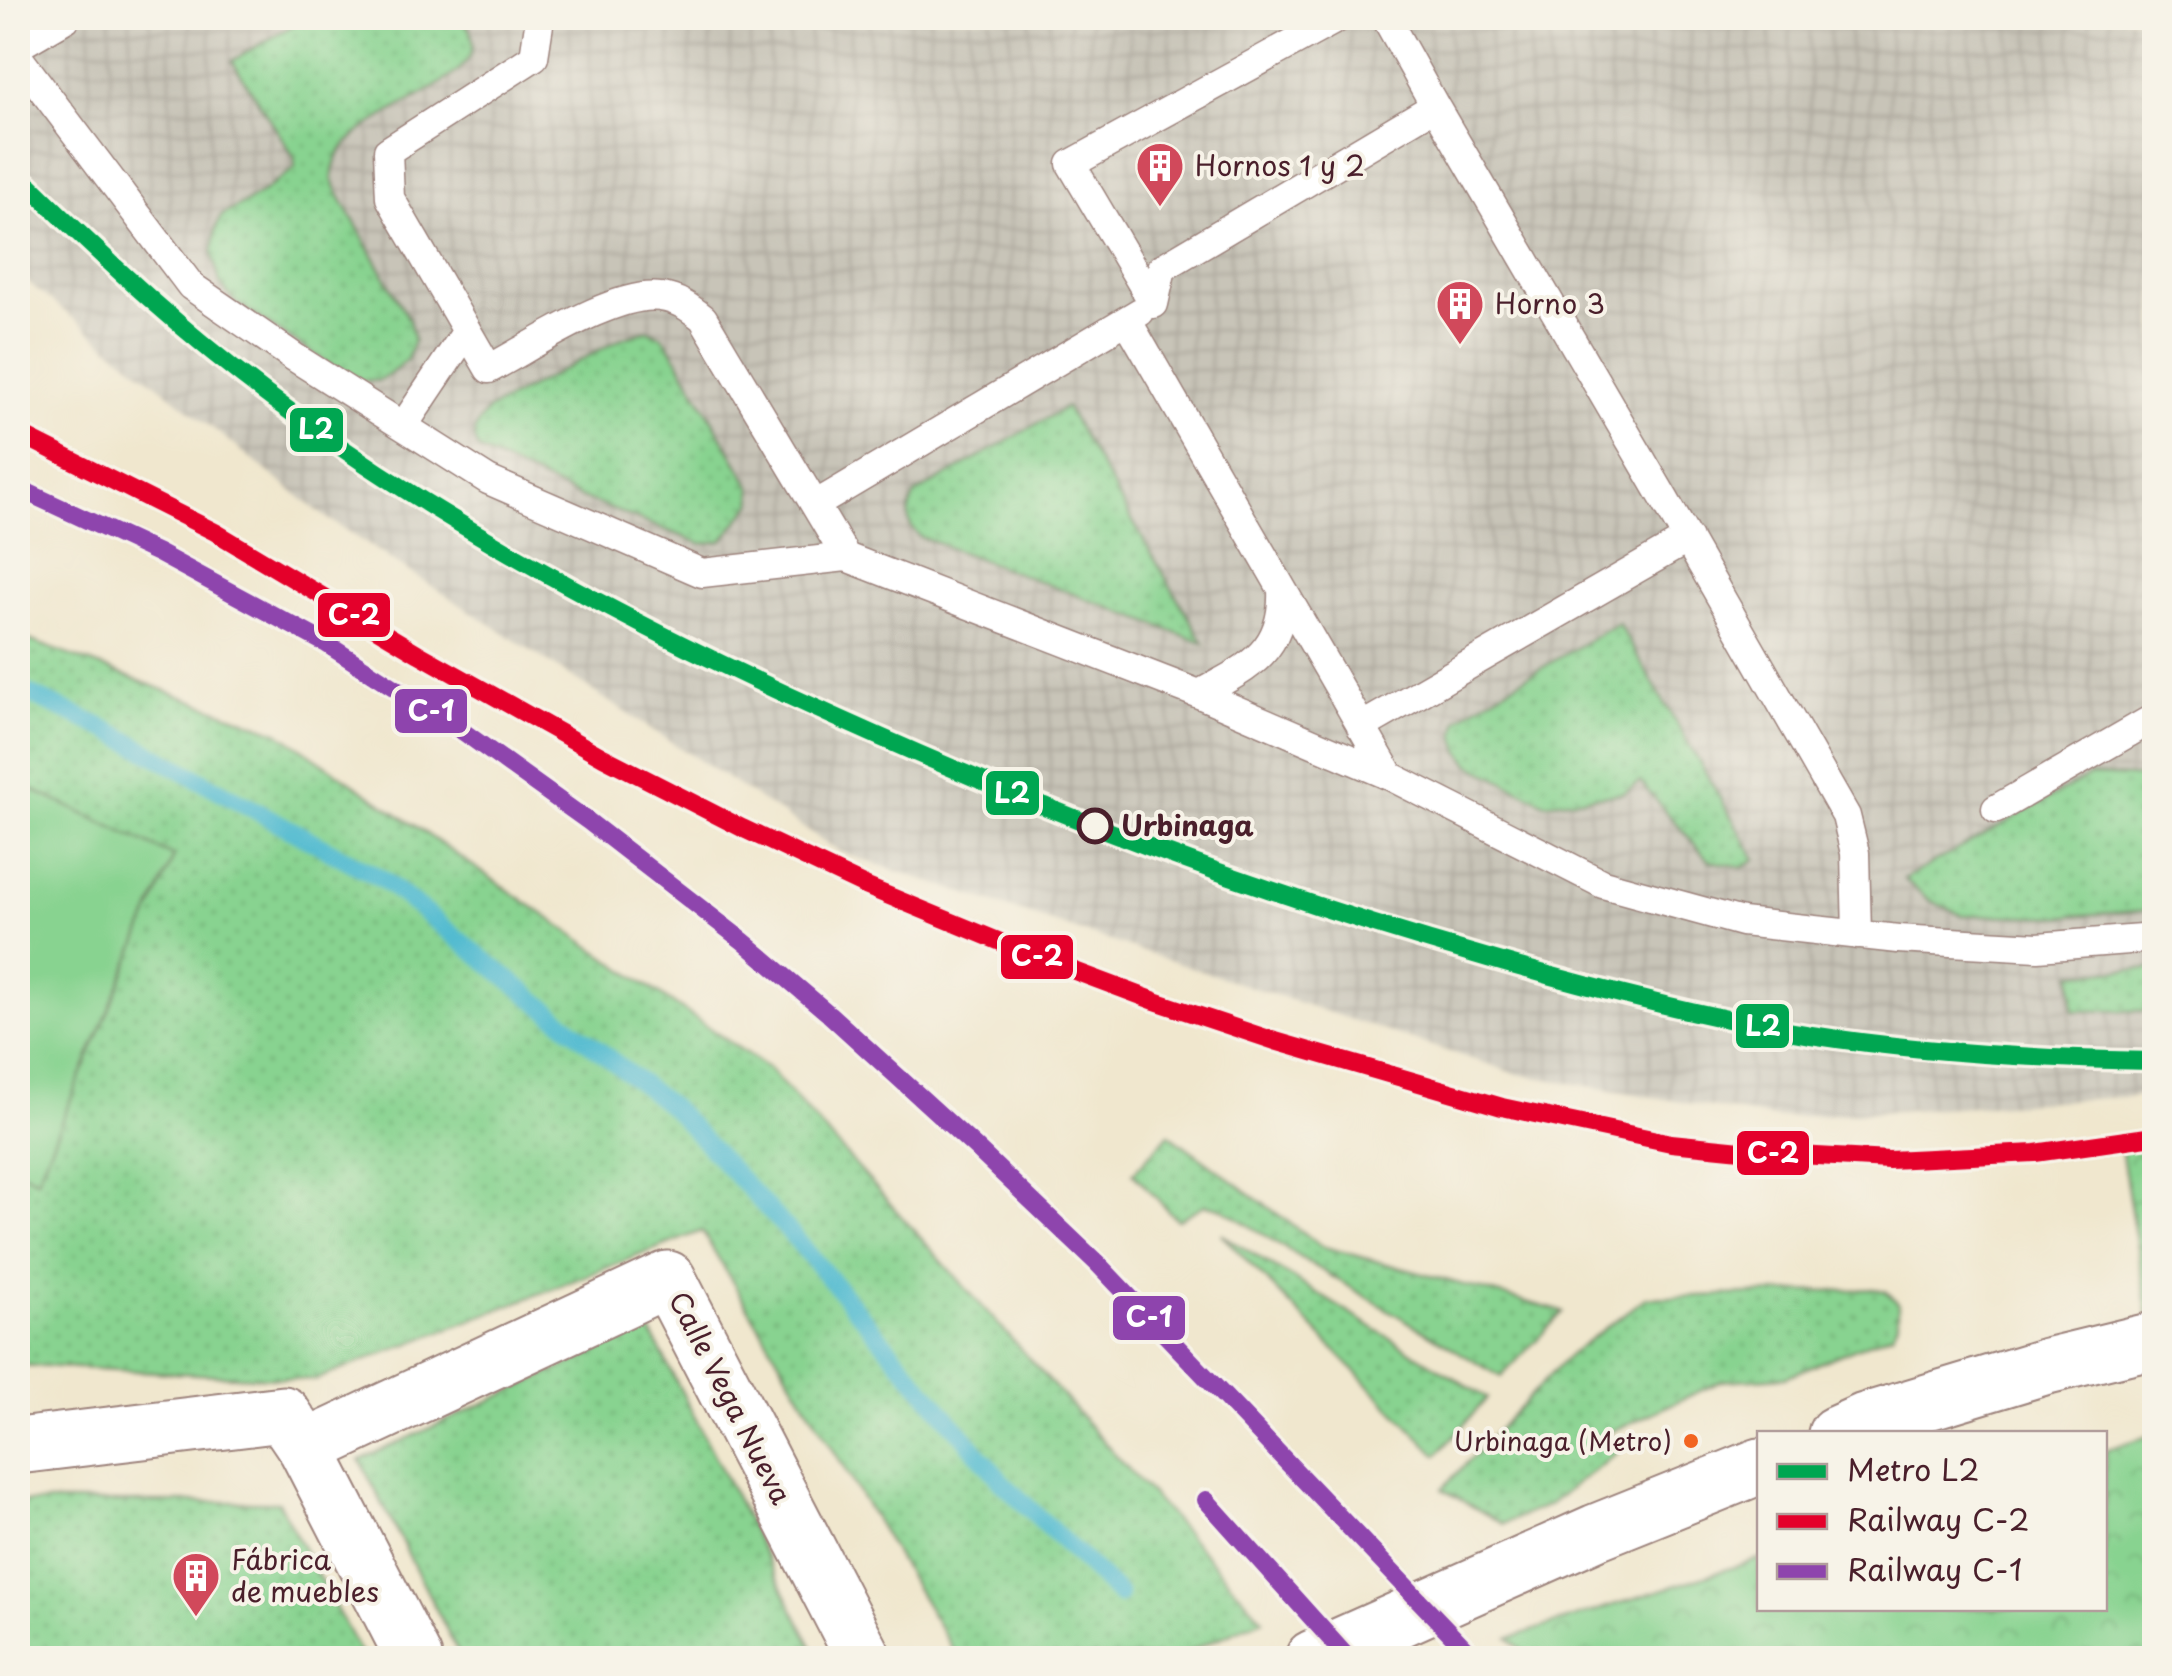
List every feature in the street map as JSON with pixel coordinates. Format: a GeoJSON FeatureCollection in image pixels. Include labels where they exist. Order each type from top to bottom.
{"type":"FeatureCollection","features":[{"type":"Feature","properties":{"kind":"street","name":"Calle Vega Nueva"},"geometry":{"type":"LineString","coordinates":[[18,1446],[294,1431],[668,1279],[864,1658]]}},
{"type":"Feature","properties":{"kind":"street"},"geometry":{"type":"LineString","coordinates":[[1843,1431],[2047,1366],[2154,1340]]}},
{"type":"Feature","properties":{"kind":"street"},"geometry":{"type":"LineString","coordinates":[[294,1431],[414,1658]]}},
{"type":"Feature","properties":{"kind":"street"},"geometry":{"type":"LineString","coordinates":[[1313,1658],[1596,1532],[1757,1467]]}},
{"type":"Feature","properties":{"kind":"lane"},"geometry":{"type":"LineString","coordinates":[[18,46],[66,18]]}},
{"type":"Feature","properties":{"kind":"lane"},"geometry":{"type":"LineString","coordinates":[[540,18],[534,57],[388,150],[390,198],[489,370],[593,313],[624,301],[660,296],[684,304],[703,318],[846,557]]}},
{"type":"Feature","properties":{"kind":"lane"},"geometry":{"type":"LineString","coordinates":[[1154,304],[1071,164],[1338,18]]}},
{"type":"Feature","properties":{"kind":"lane"},"geometry":{"type":"LineString","coordinates":[[1386,18],[1846,816],[1855,854],[1857,934]]}},
{"type":"Feature","properties":{"kind":"lane"},"geometry":{"type":"LineString","coordinates":[[18,57],[191,286],[294,357],[488,480],[702,574],[846,557],[1199,694],[1390,776],[1603,884],[1742,922],[1898,939],[2038,947],[2154,938]]}},
{"type":"Feature","properties":{"kind":"lane"},"geometry":{"type":"LineString","coordinates":[[814,505],[1154,304],[1162,268],[1435,106]]}},
{"type":"Feature","properties":{"kind":"lane"},"geometry":{"type":"LineString","coordinates":[[1127,320],[1390,776]]}},
{"type":"Feature","properties":{"kind":"lane"},"geometry":{"type":"LineString","coordinates":[[404,425],[467,331]]}},
{"type":"Feature","properties":{"kind":"lane"},"geometry":{"type":"LineString","coordinates":[[1360,727],[1688,539]]}},
{"type":"Feature","properties":{"kind":"lane"},"geometry":{"type":"LineString","coordinates":[[1199,694],[1248,667],[1267,649],[1279,623],[1282,590]]}},
{"type":"Feature","properties":{"kind":"lane"},"geometry":{"type":"LineString","coordinates":[[1996,809],[2154,718]]}},
{"type":"Feature","properties":{"kind":"shaded area"},"geometry":{"type":"Polygon","coordinates":[[[18,18],[2154,18],[2154,1095],[1776,1118],[1517,1074],[842,853],[324,516],[30,284],[18,268],[18,18]]]}},
{"type":"Feature","properties":{"kind":"green space"},"geometry":{"type":"Polygon","coordinates":[[[299,18],[463,18],[473,38],[465,63],[448,79],[373,122],[337,158],[334,184],[409,320],[414,341],[407,360],[377,381],[358,380],[329,364],[235,302],[220,284],[212,254],[221,216],[295,168],[294,157],[232,61],[300,21],[299,18]]]}},
{"type":"Feature","properties":{"kind":"green space"},"geometry":{"type":"Polygon","coordinates":[[[648,330],[668,343],[752,488],[753,503],[722,541],[702,544],[579,497],[480,451],[474,440],[477,425],[488,410],[622,338],[648,330]]]}},
{"type":"Feature","properties":{"kind":"green space"},"geometry":{"type":"Polygon","coordinates":[[[1066,407],[1204,643],[920,537],[911,527],[908,512],[915,494],[1066,407]]]}},
{"type":"Feature","properties":{"kind":"green space"},"geometry":{"type":"Polygon","coordinates":[[[1618,623],[1756,859],[1742,867],[1709,861],[1640,782],[1624,793],[1545,803],[1470,764],[1460,751],[1455,736],[1458,720],[1618,623]]]}},
{"type":"Feature","properties":{"kind":"green space"},"geometry":{"type":"Polygon","coordinates":[[[18,636],[278,732],[769,1069],[1263,1619],[1174,1658],[958,1658],[702,1231],[315,1380],[18,1365],[18,1170],[37,1179],[173,856],[18,783],[18,636]]]}},
{"type":"Feature","properties":{"kind":"green space"},"geometry":{"type":"Polygon","coordinates":[[[2091,775],[2154,778],[2154,910],[2057,917],[1961,915],[1930,901],[1904,879],[2091,775]]]}},
{"type":"Feature","properties":{"kind":"green space"},"geometry":{"type":"Polygon","coordinates":[[[18,783],[174,856],[37,1179],[18,1170],[18,783]]]}},
{"type":"Feature","properties":{"kind":"green space"},"geometry":{"type":"Polygon","coordinates":[[[2154,968],[2154,1011],[2073,1011],[2072,973],[2154,968]]]}},
{"type":"Feature","properties":{"kind":"green space"},"geometry":{"type":"Polygon","coordinates":[[[1169,1134],[1321,1246],[1563,1312],[1501,1377],[1221,1208],[1205,1205],[1177,1220],[1133,1173],[1169,1134]]]}},
{"type":"Feature","properties":{"kind":"green space"},"geometry":{"type":"Polygon","coordinates":[[[2120,1142],[2154,1143],[2154,1354],[2120,1142]]]}},
{"type":"Feature","properties":{"kind":"green space"},"geometry":{"type":"Polygon","coordinates":[[[1221,1234],[1487,1398],[1437,1455],[1221,1234]]]}},
{"type":"Feature","properties":{"kind":"green space"},"geometry":{"type":"Polygon","coordinates":[[[1886,1291],[1898,1303],[1898,1323],[1893,1333],[1785,1377],[1722,1381],[1608,1433],[1618,1452],[1549,1505],[1503,1524],[1442,1489],[1569,1355],[1646,1298],[1886,1291]]]}},
{"type":"Feature","properties":{"kind":"green space"},"geometry":{"type":"Polygon","coordinates":[[[649,1328],[818,1658],[461,1658],[360,1460],[649,1328]]]}},
{"type":"Feature","properties":{"kind":"green space"},"geometry":{"type":"Polygon","coordinates":[[[2154,1434],[2154,1658],[1530,1658],[1509,1638],[1757,1560],[1757,1611],[2107,1611],[2107,1449],[2154,1434]]]}},
{"type":"Feature","properties":{"kind":"green space"},"geometry":{"type":"Polygon","coordinates":[[[18,1502],[278,1502],[363,1658],[18,1658],[18,1502]]]}},
{"type":"Feature","properties":{"kind":"waterway"},"geometry":{"type":"LineString","coordinates":[[18,689],[110,731],[382,879],[676,1111],[795,1238],[1003,1483],[1119,1595]]}},
{"type":"Feature","properties":{"kind":"metro line","name":"L2"},"geometry":{"type":"LineString","coordinates":[[18,174],[186,330],[368,466],[520,559],[677,642],[989,783],[1129,839],[1343,914],[1649,1001],[1770,1028],[1939,1051],[2154,1061]]}},
{"type":"Feature","properties":{"kind":"rail line","name":"C-2"},"geometry":{"type":"LineString","coordinates":[[18,433],[215,532],[419,654],[603,757],[742,828],[865,886],[1032,955],[1275,1041],[1502,1107],[1671,1143],[1889,1160],[2035,1153],[2154,1136]]}},
{"type":"Feature","properties":{"kind":"rail line","name":"C-1"},"geometry":{"type":"LineString","coordinates":[[18,488],[158,553],[325,643],[465,733],[588,821],[743,941],[829,1014],[1098,1264],[1474,1658]]}},
{"type":"Feature","properties":{"kind":"rail line","name":"C-1"},"geometry":{"type":"LineString","coordinates":[[1206,1500],[1348,1658]]}},
{"type":"Feature","properties":{"kind":"place","name":"Hornos 1 y 2"},"geometry":{"type":"Point","coordinates":[1160,208]}},
{"type":"Feature","properties":{"kind":"place","name":"Horno 3"},"geometry":{"type":"Point","coordinates":[1460,346]}},
{"type":"Feature","properties":{"kind":"place","name":"Urbinaga"},"geometry":{"type":"Point","coordinates":[1095,826]}},
{"type":"Feature","properties":{"kind":"place","name":"Urbinaga (Metro)"},"geometry":{"type":"Point","coordinates":[1691,1441]}},
{"type":"Feature","properties":{"kind":"place","name":"Fábrica de muebles"},"geometry":{"type":"Point","coordinates":[196,1618]}}]}
